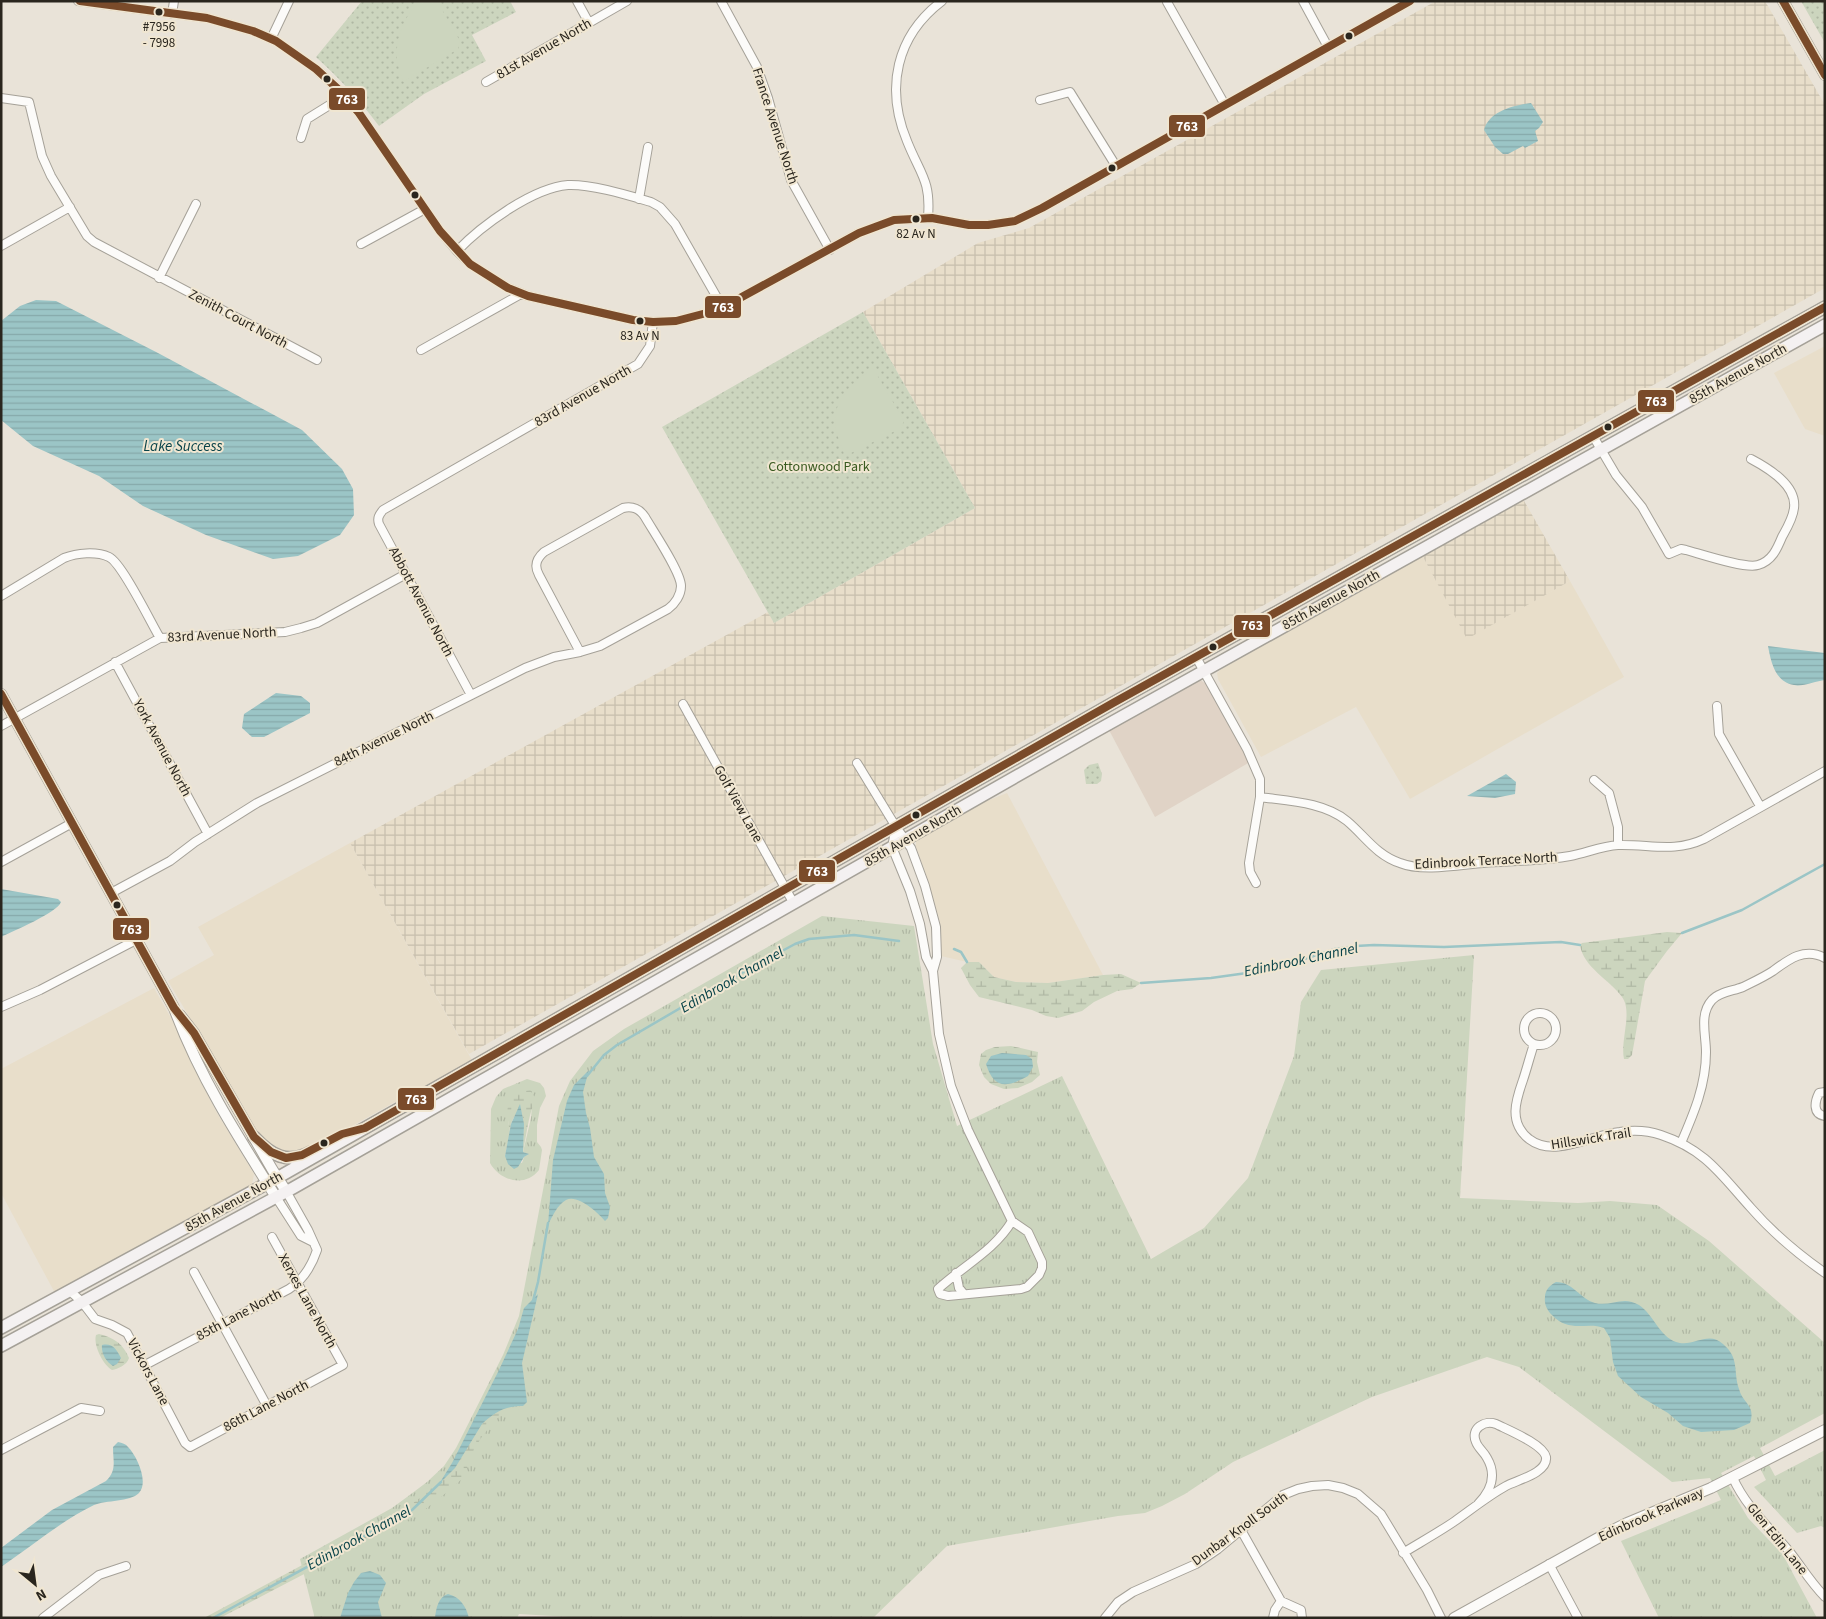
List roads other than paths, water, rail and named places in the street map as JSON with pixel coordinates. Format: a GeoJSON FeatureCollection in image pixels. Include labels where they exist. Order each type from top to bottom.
{"type":"FeatureCollection","features":[{"type":"Feature","properties":{"kind":"main road","name":"85th Avenue North"},"geometry":{"type":"LineString","coordinates":[[1,1328],[273,1181],[1196,657],[1825,307]]}},
{"type":"Feature","properties":{"kind":"main road","name":"85th Avenue North"},"geometry":{"type":"LineString","coordinates":[[1,1346],[281,1194],[1204,671],[1825,325]]}},
{"type":"Feature","properties":{"kind":"main road"},"geometry":{"type":"LineString","coordinates":[[1809,334],[1825,331]]}},
{"type":"Feature","properties":{"kind":"main road"},"geometry":{"type":"LineString","coordinates":[[254,1137],[274,1155],[288,1158],[306,1155],[342,1134],[365,1128]]}},
{"type":"Feature","properties":{"kind":"street"},"geometry":{"type":"LineString","coordinates":[[78,1],[206,18],[230,24],[271,39],[297,54],[344,96],[440,231],[457,251],[488,277],[521,294],[550,302],[633,320],[653,322],[676,321],[697,317],[723,308],[876,226],[894,220],[928,217],[969,225],[988,225],[1015,221],[1042,208],[1410,1]]}},
{"type":"Feature","properties":{"kind":"street"},"geometry":{"type":"LineString","coordinates":[[172,14],[174,1]]}},
{"type":"Feature","properties":{"kind":"street"},"geometry":{"type":"LineString","coordinates":[[271,39],[289,1]]}},
{"type":"Feature","properties":{"kind":"street"},"geometry":{"type":"LineString","coordinates":[[577,1],[589,23]]}},
{"type":"Feature","properties":{"kind":"street","name":"81st Avenue North"},"geometry":{"type":"LineString","coordinates":[[486,82],[627,1]]}},
{"type":"Feature","properties":{"kind":"street","name":"France Avenue North"},"geometry":{"type":"LineString","coordinates":[[721,1],[756,67],[768,98],[791,180],[830,250]]}},
{"type":"Feature","properties":{"kind":"street"},"geometry":{"type":"LineString","coordinates":[[928,217],[929,202],[926,183],[900,124],[896,88],[897,70],[901,54],[909,37],[919,22],[942,1]]}},
{"type":"Feature","properties":{"kind":"street"},"geometry":{"type":"LineString","coordinates":[[1303,1],[1328,47]]}},
{"type":"Feature","properties":{"kind":"street"},"geometry":{"type":"LineString","coordinates":[[1783,1],[1825,75]]}},
{"type":"Feature","properties":{"kind":"street"},"geometry":{"type":"LineString","coordinates":[[1166,2],[1225,105]]}},
{"type":"Feature","properties":{"kind":"street"},"geometry":{"type":"LineString","coordinates":[[1040,100],[1070,92],[1116,166]]}},
{"type":"Feature","properties":{"kind":"street"},"geometry":{"type":"LineString","coordinates":[[301,138],[307,119],[344,96]]}},
{"type":"Feature","properties":{"kind":"street","name":"Zenith Court North"},"geometry":{"type":"LineString","coordinates":[[1,98],[29,102],[42,156],[51,176],[87,236],[94,242],[317,360]]}},
{"type":"Feature","properties":{"kind":"street"},"geometry":{"type":"LineString","coordinates":[[639,199],[648,147]]}},
{"type":"Feature","properties":{"kind":"street"},"geometry":{"type":"LineString","coordinates":[[457,251],[486,224],[537,194],[552,188],[568,185],[584,186],[650,202],[668,215],[723,308]]}},
{"type":"Feature","properties":{"kind":"street"},"geometry":{"type":"LineString","coordinates":[[159,278],[196,204]]}},
{"type":"Feature","properties":{"kind":"street"},"geometry":{"type":"LineString","coordinates":[[1,246],[70,207]]}},
{"type":"Feature","properties":{"kind":"street"},"geometry":{"type":"LineString","coordinates":[[361,244],[425,209]]}},
{"type":"Feature","properties":{"kind":"street"},"geometry":{"type":"LineString","coordinates":[[421,350],[521,294]]}},
{"type":"Feature","properties":{"kind":"street","name":"83rd Avenue North"},"geometry":{"type":"LineString","coordinates":[[384,510],[638,364],[650,346],[653,322]]}},
{"type":"Feature","properties":{"kind":"street"},"geometry":{"type":"LineString","coordinates":[[1593,436],[1616,475],[1642,507],[1669,554],[1681,549],[1750,566],[1764,562],[1776,552],[1794,507],[1794,498],[1788,486],[1766,467],[1751,458]]}},
{"type":"Feature","properties":{"kind":"street","name":"84th Avenue North"},"geometry":{"type":"LineString","coordinates":[[110,893],[170,861],[257,803],[294,783],[539,662],[554,657],[580,652],[600,646],[674,605],[681,586],[678,574],[641,511],[629,507],[622,508],[544,552],[536,563],[538,575],[580,652]]}},
{"type":"Feature","properties":{"kind":"street","name":"Abbott Avenue North"},"geometry":{"type":"LineString","coordinates":[[384,510],[378,519],[379,524],[472,695]]}},
{"type":"Feature","properties":{"kind":"street"},"geometry":{"type":"LineString","coordinates":[[1,596],[64,558],[74,554],[109,557],[120,567],[160,638]]}},
{"type":"Feature","properties":{"kind":"street","name":"83rd Avenue North"},"geometry":{"type":"LineString","coordinates":[[1,726],[160,638],[285,632],[301,628],[317,622],[406,574]]}},
{"type":"Feature","properties":{"kind":"street"},"geometry":{"type":"LineString","coordinates":[[1196,657],[1258,771],[1260,797],[1249,863],[1250,872],[1256,883]]}},
{"type":"Feature","properties":{"kind":"street","name":"York Avenue North"},"geometry":{"type":"LineString","coordinates":[[115,662],[208,834]]}},
{"type":"Feature","properties":{"kind":"street"},"geometry":{"type":"LineString","coordinates":[[1,694],[174,1008],[185,1038],[218,1104],[281,1194]]}},
{"type":"Feature","properties":{"kind":"street","name":"Golf View Lane"},"geometry":{"type":"LineString","coordinates":[[683,704],[794,904]]}},
{"type":"Feature","properties":{"kind":"street"},"geometry":{"type":"LineString","coordinates":[[1717,706],[1719,734],[1760,806]]}},
{"type":"Feature","properties":{"kind":"street"},"geometry":{"type":"LineString","coordinates":[[857,763],[911,848],[925,886],[936,927],[937,957],[933,971]]}},
{"type":"Feature","properties":{"kind":"street","name":"Edinbrook Terrace North"},"geometry":{"type":"LineString","coordinates":[[1260,797],[1312,806],[1337,814],[1347,821],[1377,851],[1402,864],[1415,866],[1571,856],[1607,846],[1618,845],[1673,848],[1687,845],[1704,838],[1825,771]]}},
{"type":"Feature","properties":{"kind":"street"},"geometry":{"type":"LineString","coordinates":[[1594,780],[1609,793],[1618,827],[1618,845]]}},
{"type":"Feature","properties":{"kind":"street"},"geometry":{"type":"LineString","coordinates":[[1,862],[72,824]]}},
{"type":"Feature","properties":{"kind":"street"},"geometry":{"type":"LineString","coordinates":[[896,827],[892,847],[910,891],[920,924],[926,957],[933,971],[939,1034],[951,1086],[968,1130],[1012,1220],[1028,1232],[1042,1262],[1042,1268],[1038,1275],[1027,1287],[1021,1289],[943,1296],[940,1294],[938,1289],[988,1249],[1012,1220]]}},
{"type":"Feature","properties":{"kind":"street"},"geometry":{"type":"LineString","coordinates":[[910,891],[925,886]]}},
{"type":"Feature","properties":{"kind":"street"},"geometry":{"type":"LineString","coordinates":[[1,1007],[40,990],[136,940]]}},
{"type":"Feature","properties":{"kind":"street"},"geometry":{"type":"LineString","coordinates":[[1681,1143],[1701,1094],[1706,1051],[1705,1014],[1712,999],[1719,994],[1757,980],[1793,957],[1802,954],[1813,954],[1825,958]]}},
{"type":"Feature","properties":{"kind":"street"},"geometry":{"type":"LineString","coordinates":[[174,1008],[194,1033],[254,1137],[273,1181]]}},
{"type":"Feature","properties":{"kind":"street"},"geometry":{"type":"LineString","coordinates":[[1538,1013],[1547,1014],[1553,1020],[1556,1027],[1555,1035],[1550,1042],[1542,1045],[1534,1044],[1524,1031],[1526,1023],[1531,1016],[1538,1013]]}},
{"type":"Feature","properties":{"kind":"street","name":"Hillswick Trail"},"geometry":{"type":"LineString","coordinates":[[1534,1044],[1515,1107],[1516,1118],[1521,1130],[1529,1138],[1551,1147],[1619,1132],[1639,1131],[1658,1134],[1681,1143],[1694,1149],[1709,1161],[1783,1240],[1825,1273]]}},
{"type":"Feature","properties":{"kind":"street"},"geometry":{"type":"LineString","coordinates":[[1825,1092],[1819,1092],[1815,1104],[1816,1110],[1820,1115],[1825,1116]]}},
{"type":"Feature","properties":{"kind":"street","name":"85th Lane North"},"geometry":{"type":"LineString","coordinates":[[145,1366],[297,1284],[310,1266],[315,1246],[308,1230],[281,1194]]}},
{"type":"Feature","properties":{"kind":"street","name":"Xerxes Lane North"},"geometry":{"type":"LineString","coordinates":[[272,1237],[343,1365]]}},
{"type":"Feature","properties":{"kind":"street"},"geometry":{"type":"LineString","coordinates":[[194,1272],[266,1406]]}},
{"type":"Feature","properties":{"kind":"street"},"geometry":{"type":"LineString","coordinates":[[956,1273],[958,1288],[964,1294]]}},
{"type":"Feature","properties":{"kind":"street","name":"Vickors Lane"},"geometry":{"type":"LineString","coordinates":[[70,1291],[82,1302],[95,1319],[112,1324],[127,1333],[185,1443],[190,1447]]}},
{"type":"Feature","properties":{"kind":"street","name":"86th Lane North"},"geometry":{"type":"LineString","coordinates":[[190,1447],[343,1365]]}},
{"type":"Feature","properties":{"kind":"street"},"geometry":{"type":"LineString","coordinates":[[1,1450],[81,1408],[100,1411]]}},
{"type":"Feature","properties":{"kind":"street"},"geometry":{"type":"LineString","coordinates":[[1403,1553],[1448,1526],[1506,1486],[1540,1471],[1546,1460],[1541,1448],[1496,1424],[1490,1422],[1480,1425],[1474,1436],[1476,1442],[1487,1456],[1491,1466],[1492,1477],[1488,1492],[1478,1504]]}},
{"type":"Feature","properties":{"kind":"street","name":"Edinbrook Parkway"},"geometry":{"type":"LineString","coordinates":[[1454,1618],[1627,1523],[1733,1478],[1825,1430]]}},
{"type":"Feature","properties":{"kind":"street","name":"Glen Edin Lane"},"geometry":{"type":"LineString","coordinates":[[1733,1478],[1753,1511],[1825,1597]]}},
{"type":"Feature","properties":{"kind":"street","name":"Dunbar Knoll South"},"geometry":{"type":"LineString","coordinates":[[1105,1618],[1118,1602],[1132,1592],[1196,1564],[1283,1495],[1298,1489],[1328,1485],[1358,1494],[1370,1502],[1385,1520],[1403,1553],[1427,1590],[1441,1618]]}},
{"type":"Feature","properties":{"kind":"street"},"geometry":{"type":"LineString","coordinates":[[1241,1530],[1282,1601],[1301,1610],[1302,1618]]}},
{"type":"Feature","properties":{"kind":"street"},"geometry":{"type":"LineString","coordinates":[[1550,1564],[1578,1618]]}},
{"type":"Feature","properties":{"kind":"street"},"geometry":{"type":"LineString","coordinates":[[43,1618],[100,1574],[126,1566]]}},
{"type":"Feature","properties":{"kind":"street"},"geometry":{"type":"LineString","coordinates":[[1273,1618],[1275,1610],[1282,1601]]}},
{"type":"Feature","properties":{"kind":"water"},"geometry":{"type":"Polygon","coordinates":[[[1531,103],[1543,122],[1535,131],[1538,141],[1525,148],[1523,146],[1508,154],[1503,154],[1495,147],[1484,130],[1487,123],[1503,110],[1531,103]]]}},
{"type":"Feature","properties":{"kind":"water","name":"Lake Success"},"geometry":{"type":"Polygon","coordinates":[[[36,300],[56,301],[302,430],[342,469],[353,489],[354,515],[340,535],[298,556],[273,559],[206,535],[143,506],[99,476],[33,446],[1,420],[1,321],[20,306],[36,300]]]}},
{"type":"Feature","properties":{"kind":"water"},"geometry":{"type":"Polygon","coordinates":[[[1768,646],[1825,653],[1825,680],[1794,685],[1782,680],[1775,670],[1768,646]]]}},
{"type":"Feature","properties":{"kind":"water"},"geometry":{"type":"Polygon","coordinates":[[[276,693],[301,696],[310,703],[310,713],[264,737],[252,737],[242,728],[244,714],[276,693]]]}},
{"type":"Feature","properties":{"kind":"water"},"geometry":{"type":"Polygon","coordinates":[[[1506,774],[1516,782],[1515,794],[1495,798],[1467,796],[1506,774]]]}},
{"type":"Feature","properties":{"kind":"water"},"geometry":{"type":"Polygon","coordinates":[[[1,889],[58,899],[61,902],[52,911],[1,937],[1,889]]]}},
{"type":"Feature","properties":{"kind":"water"},"geometry":{"type":"Polygon","coordinates":[[[1002,1053],[1026,1055],[1032,1059],[1033,1067],[1028,1076],[1013,1083],[1002,1084],[997,1082],[989,1072],[986,1064],[991,1056],[1002,1053]]]}},
{"type":"Feature","properties":{"kind":"water"},"geometry":{"type":"Polygon","coordinates":[[[589,1070],[583,1092],[594,1157],[604,1174],[605,1193],[610,1207],[608,1218],[605,1221],[587,1205],[571,1199],[566,1200],[560,1205],[548,1225],[553,1160],[567,1101],[574,1085],[589,1070]]]}},
{"type":"Feature","properties":{"kind":"water"},"geometry":{"type":"Polygon","coordinates":[[[520,1104],[524,1124],[523,1152],[529,1154],[514,1169],[508,1164],[505,1156],[511,1124],[520,1104]]]}},
{"type":"Feature","properties":{"kind":"water"},"geometry":{"type":"Polygon","coordinates":[[[1556,1282],[1567,1285],[1595,1303],[1606,1304],[1628,1301],[1639,1305],[1649,1314],[1665,1335],[1676,1342],[1688,1343],[1712,1339],[1723,1344],[1734,1360],[1739,1389],[1750,1408],[1750,1423],[1734,1430],[1701,1432],[1683,1426],[1668,1413],[1641,1397],[1618,1376],[1613,1362],[1610,1338],[1604,1328],[1565,1324],[1549,1311],[1545,1304],[1545,1294],[1548,1288],[1556,1282]]]}},
{"type":"Feature","properties":{"kind":"water"},"geometry":{"type":"Polygon","coordinates":[[[538,1294],[522,1363],[527,1402],[523,1406],[501,1410],[482,1424],[455,1468],[439,1484],[452,1463],[499,1370],[518,1329],[524,1308],[538,1294]]]}},
{"type":"Feature","properties":{"kind":"water"},"geometry":{"type":"Polygon","coordinates":[[[102,1345],[109,1345],[116,1349],[121,1358],[117,1364],[113,1366],[106,1360],[102,1351],[102,1345]]]}},
{"type":"Feature","properties":{"kind":"water"},"geometry":{"type":"Polygon","coordinates":[[[118,1442],[127,1446],[141,1469],[143,1482],[139,1493],[130,1498],[99,1503],[82,1511],[1,1567],[1,1548],[52,1510],[106,1481],[112,1473],[114,1461],[113,1447],[118,1442]]]}},
{"type":"Feature","properties":{"kind":"water"},"geometry":{"type":"Polygon","coordinates":[[[370,1571],[380,1575],[386,1583],[378,1602],[382,1618],[340,1618],[348,1593],[354,1582],[361,1573],[370,1571]]]}},
{"type":"Feature","properties":{"kind":"water"},"geometry":{"type":"Polygon","coordinates":[[[448,1594],[456,1597],[462,1603],[469,1618],[435,1618],[440,1601],[448,1594]]]}},
{"type":"Feature","properties":{"kind":"waterway","name":"Edinbrook Channel"},"geometry":{"type":"LineString","coordinates":[[1682,933],[1742,910],[1825,864]]}},
{"type":"Feature","properties":{"kind":"waterway","name":"Edinbrook Channel"},"geometry":{"type":"LineString","coordinates":[[587,1076],[604,1055],[617,1045],[795,944],[809,939],[854,935],[899,941]]}},
{"type":"Feature","properties":{"kind":"waterway","name":"Edinbrook Channel"},"geometry":{"type":"LineString","coordinates":[[1141,983],[1211,978],[1254,972],[1280,967],[1335,949],[1356,946],[1444,947],[1561,942],[1580,945]]}},
{"type":"Feature","properties":{"kind":"waterway","name":"Edinbrook Channel"},"geometry":{"type":"LineString","coordinates":[[954,949],[961,952],[967,962]]}},
{"type":"Feature","properties":{"kind":"waterway","name":"Edinbrook Channel"},"geometry":{"type":"LineString","coordinates":[[533,1301],[548,1223]]}},
{"type":"Feature","properties":{"kind":"waterway","name":"Edinbrook Channel"},"geometry":{"type":"LineString","coordinates":[[213,1618],[412,1510],[441,1482]]}},
{"type":"Feature","properties":{"kind":"place","name":"#7956 - 7998"},"geometry":{"type":"Point","coordinates":[159,12]}},
{"type":"Feature","properties":{"kind":"place","name":"82 Av N"},"geometry":{"type":"Point","coordinates":[916,219]}},
{"type":"Feature","properties":{"kind":"place","name":"83 Av N"},"geometry":{"type":"Point","coordinates":[640,321]}},
{"type":"Feature","properties":{"kind":"park label","name":"Cottonwood Park"},"geometry":{"type":"Point","coordinates":[819,467]}}]}
